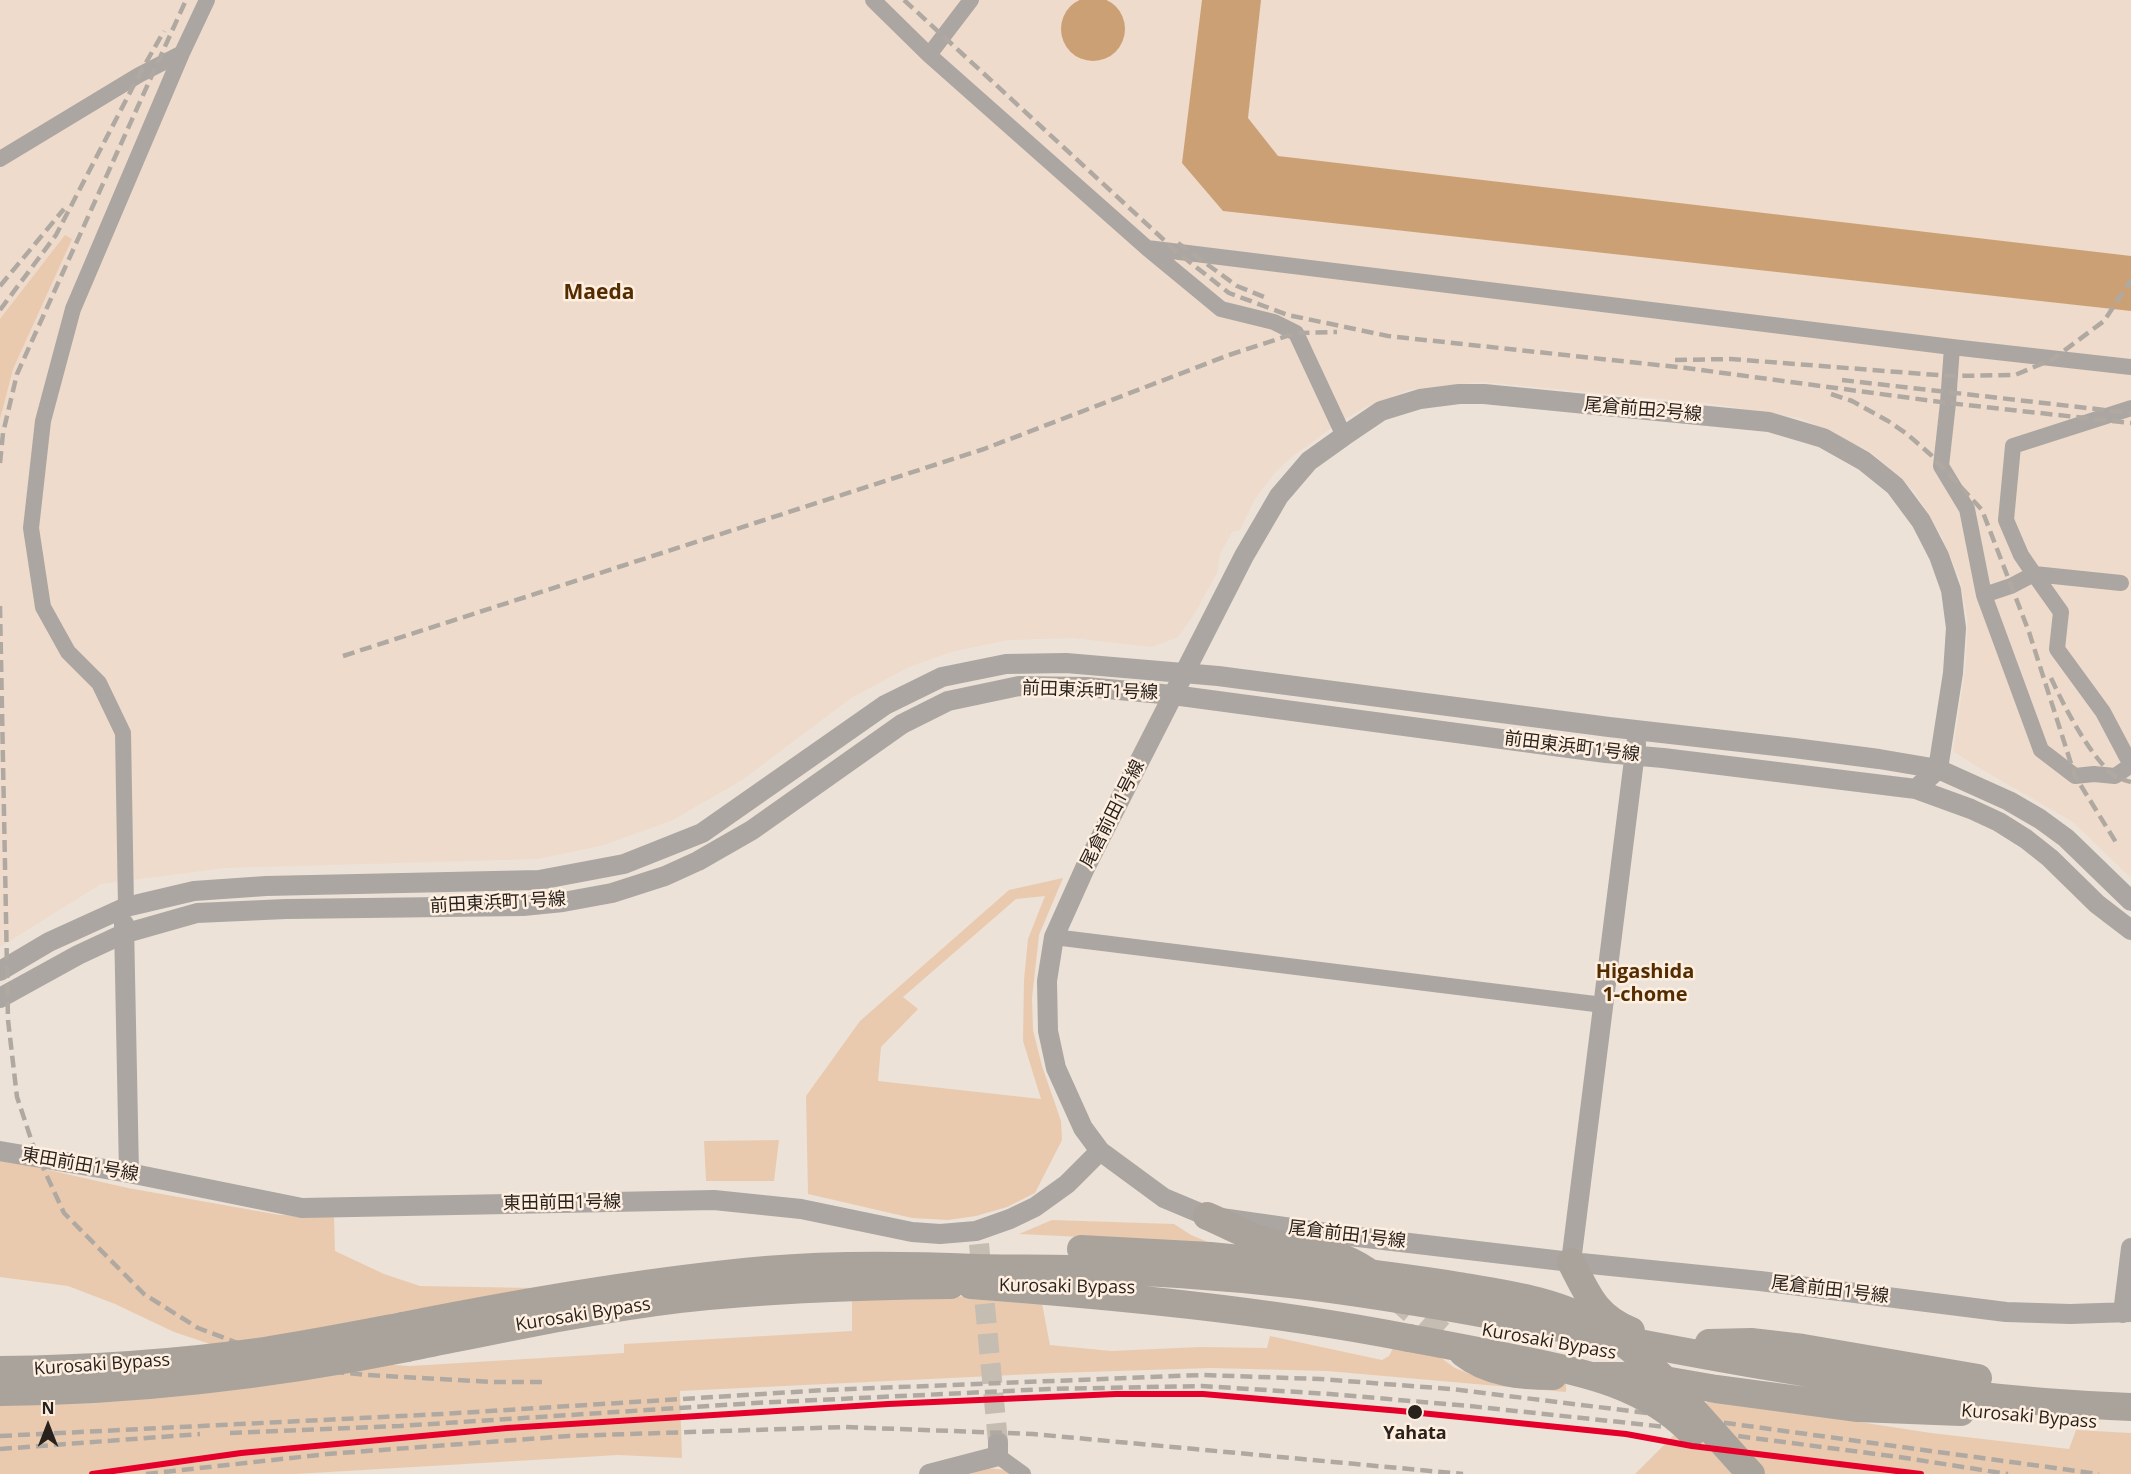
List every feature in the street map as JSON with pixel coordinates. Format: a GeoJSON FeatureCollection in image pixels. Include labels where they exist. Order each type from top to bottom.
{"type":"FeatureCollection","features":[{"type":"Feature","properties":{"kind":"highway"},"geometry":{"type":"LineString","coordinates":[[1207,1216],[1260,1239],[1326,1251],[1358,1265],[1378,1279]]}},
{"type":"Feature","properties":{"kind":"highway"},"geometry":{"type":"LineString","coordinates":[[768,1270],[856,1259],[1028,1249],[1136,1251],[1310,1266],[1479,1289],[1546,1304],[1579,1316],[1602,1328],[1652,1368],[1751,1474]]}},
{"type":"Feature","properties":{"kind":"highway"},"geometry":{"type":"LineString","coordinates":[[1571,1262],[1595,1307],[1616,1324],[1643,1336],[1677,1341],[1751,1342],[1803,1348],[2070,1394],[2131,1402]]}},
{"type":"Feature","properties":{"kind":"highway","name":"Kurosaki Bypass"},"geometry":{"type":"LineString","coordinates":[[0,1392],[193,1382],[334,1362],[405,1337],[587,1292],[768,1270],[857,1265],[1072,1269],[1179,1274],[1291,1284],[1472,1311],[1745,1363],[1862,1382],[2013,1400],[2131,1407]]}},
{"type":"Feature","properties":{"kind":"highway"},"geometry":{"type":"LineString","coordinates":[[967,1284],[1192,1305],[1409,1338],[1575,1370],[1643,1396],[1677,1418],[1730,1474]]}},
{"type":"Feature","properties":{"kind":"highway","name":"Kurosaki Bypass"},"geometry":{"type":"LineString","coordinates":[[0,1370],[123,1365],[296,1346],[405,1337],[678,1300],[768,1291],[967,1284],[1177,1290],[1292,1301],[1390,1314],[1790,1386],[1961,1412],[2131,1425]]}},
{"type":"Feature","properties":{"kind":"highway"},"geometry":{"type":"LineString","coordinates":[[1440,1334],[1473,1361],[1505,1372],[1543,1376],[1623,1376],[1858,1408],[1961,1412]]}},
{"type":"Feature","properties":{"kind":"street"},"geometry":{"type":"LineString","coordinates":[[129,1173],[123,934],[126,907],[123,733],[99,683],[68,652],[43,607],[30,528],[43,421],[73,309],[182,53],[207,0]]}},
{"type":"Feature","properties":{"kind":"street"},"geometry":{"type":"LineString","coordinates":[[873,0],[929,55],[1147,248],[1221,309],[1274,322],[1296,333],[1344,436]]}},
{"type":"Feature","properties":{"kind":"street"},"geometry":{"type":"LineString","coordinates":[[929,55],[971,0]]}},
{"type":"Feature","properties":{"kind":"street"},"geometry":{"type":"LineString","coordinates":[[0,159],[139,75],[182,53]]}},
{"type":"Feature","properties":{"kind":"street"},"geometry":{"type":"LineString","coordinates":[[1147,248],[2131,367]]}},
{"type":"Feature","properties":{"kind":"street"},"geometry":{"type":"LineString","coordinates":[[1952,347],[1941,466],[1967,509],[1984,595],[2041,750],[2075,776],[2094,774],[2115,776],[2131,765],[2103,712],[2057,649],[2061,612],[2021,555],[2006,520],[2013,446],[2131,408]]}},
{"type":"Feature","properties":{"kind":"street","name":"尾倉前田2号線"},"geometry":{"type":"LineString","coordinates":[[1186,674],[1196,648],[1279,496],[1309,461],[1382,411],[1410,402],[1459,394],[1484,394],[1769,422],[1823,438],[1864,461],[1895,486],[1921,521],[1939,556],[1951,590],[1956,628],[1953,673],[1938,769]]}},
{"type":"Feature","properties":{"kind":"street"},"geometry":{"type":"LineString","coordinates":[[1984,595],[2034,574],[2121,583]]}},
{"type":"Feature","properties":{"kind":"street","name":"前田東浜町1号線"},"geometry":{"type":"LineString","coordinates":[[0,971],[49,942],[126,907],[194,891],[266,886],[539,880],[624,864],[702,833],[885,705],[942,677],[1006,664],[1066,663],[1186,674],[1869,757],[1938,769],[2009,801],[2040,819],[2066,838],[2131,902]]}},
{"type":"Feature","properties":{"kind":"street","name":"尾倉前田1号線"},"geometry":{"type":"LineString","coordinates":[[1186,674],[1173,694],[1085,868],[1054,938],[1048,967],[1048,1030],[1056,1068],[1083,1128],[1100,1151],[1164,1198],[1207,1216],[1341,1235],[1760,1281],[2006,1312],[2070,1314],[2127,1312]]}},
{"type":"Feature","properties":{"kind":"street","name":"前田東浜町1号線"},"geometry":{"type":"LineString","coordinates":[[0,998],[78,955],[123,934],[197,913],[286,909],[523,906],[563,902],[612,893],[664,876],[698,861],[752,830],[902,724],[948,701],[1019,686],[1086,687],[1173,694],[1635,755],[1916,789],[1971,809],[1999,822],[2026,839],[2050,858],[2097,904],[2131,930]]}},
{"type":"Feature","properties":{"kind":"street"},"geometry":{"type":"LineString","coordinates":[[1571,1262],[1638,729]]}},
{"type":"Feature","properties":{"kind":"street"},"geometry":{"type":"LineString","coordinates":[[1916,789],[1938,769]]}},
{"type":"Feature","properties":{"kind":"street"},"geometry":{"type":"LineString","coordinates":[[1054,938],[1603,1005]]}},
{"type":"Feature","properties":{"kind":"street","name":"東田前田1号線"},"geometry":{"type":"LineString","coordinates":[[0,1152],[129,1173],[302,1208],[714,1200],[801,1209],[912,1232],[978,1238],[1035,1207],[1067,1184],[1100,1151]]}},
{"type":"Feature","properties":{"kind":"street"},"geometry":{"type":"LineString","coordinates":[[2127,1312],[2131,1248]]}},
{"type":"Feature","properties":{"kind":"street"},"geometry":{"type":"LineString","coordinates":[[929,1474],[998,1449],[1023,1474]]}},
{"type":"Feature","properties":{"kind":"shaded area"},"geometry":{"type":"Polygon","coordinates":[[[1093,-3],[1111,3],[1119,11],[1125,29],[1119,47],[1111,55],[1093,61],[1075,55],[1067,47],[1061,29],[1067,11],[1075,3],[1093,-3]]]}},
{"type":"Feature","properties":{"kind":"shaded area"},"geometry":{"type":"Polygon","coordinates":[[[0,0],[2131,0],[2131,878],[2073,822],[1953,751],[1965,671],[1968,621],[1960,580],[1942,537],[1915,492],[1871,452],[1800,418],[1707,403],[1481,382],[1409,390],[1364,408],[1338,423],[1293,456],[1276,471],[1255,499],[1240,530],[1232,532],[1220,554],[1217,573],[1195,613],[1178,637],[1152,647],[1073,638],[1008,640],[951,652],[909,667],[851,698],[742,780],[673,820],[604,845],[538,859],[224,868],[101,884],[0,947],[0,0]]]}},
{"type":"Feature","properties":{"kind":"shaded area"},"geometry":{"type":"Polygon","coordinates":[[[1202,0],[1261,0],[1248,118],[1278,156],[2131,256],[2131,311],[1223,211],[1182,163],[1202,0]]]}},
{"type":"Feature","properties":{"kind":"shaded area"},"geometry":{"type":"Polygon","coordinates":[[[65,235],[72,239],[13,369],[0,419],[0,319],[65,235]]]}},
{"type":"Feature","properties":{"kind":"shaded area"},"geometry":{"type":"Polygon","coordinates":[[[1063,878],[1039,935],[1032,998],[1033,1030],[1042,1066],[1061,1121],[1062,1140],[1035,1193],[1007,1207],[976,1216],[948,1220],[912,1218],[808,1194],[806,1096],[860,1021],[1009,890],[1063,878]],[[1045,896],[1016,899],[903,997],[918,1009],[881,1047],[878,1081],[1041,1099],[1023,1041],[1024,980],[1028,939],[1045,896]]]}},
{"type":"Feature","properties":{"kind":"shaded area"},"geometry":{"type":"Polygon","coordinates":[[[779,1140],[774,1181],[706,1181],[704,1141],[779,1140]]]}},
{"type":"Feature","properties":{"kind":"shaded area"},"geometry":{"type":"Polygon","coordinates":[[[0,1159],[128,1188],[280,1215],[334,1216],[335,1251],[384,1274],[420,1286],[534,1288],[377,1364],[410,1366],[624,1353],[624,1344],[852,1331],[852,1298],[996,1296],[1041,1298],[1050,1345],[1111,1351],[1200,1347],[1267,1348],[1270,1336],[1382,1360],[1389,1356],[1393,1348],[1437,1355],[1455,1368],[1487,1381],[1566,1384],[1566,1392],[1327,1371],[1211,1368],[680,1391],[682,1458],[618,1455],[295,1474],[0,1474],[0,1404],[213,1345],[174,1332],[115,1304],[68,1286],[0,1277],[0,1159]]]}},
{"type":"Feature","properties":{"kind":"shaded area"},"geometry":{"type":"Polygon","coordinates":[[[1052,1220],[1174,1224],[1210,1243],[1019,1234],[1052,1220]]]}},
{"type":"Feature","properties":{"kind":"shaded area"},"geometry":{"type":"Polygon","coordinates":[[[1710,1399],[1931,1433],[2069,1449],[2076,1430],[2131,1433],[2131,1474],[1635,1474],[1710,1399]]]}},
{"type":"Feature","properties":{"kind":"shaded area"},"geometry":{"type":"Polygon","coordinates":[[[987,1468],[1005,1470],[1009,1474],[969,1474],[987,1468]]]}},
{"type":"Feature","properties":{"kind":"tunnel"},"geometry":{"type":"LineString","coordinates":[[979,1244],[998,1442]]}},
{"type":"Feature","properties":{"kind":"tunnel"},"geometry":{"type":"LineString","coordinates":[[1392,1292],[1440,1334]]}},
{"type":"Feature","properties":{"kind":"railway"},"geometry":{"type":"LineString","coordinates":[[0,463],[3,433],[17,374],[186,0]]}},
{"type":"Feature","properties":{"kind":"railway"},"geometry":{"type":"LineString","coordinates":[[904,0],[1177,252],[1229,293],[1288,315],[1388,336],[1686,368],[1948,403],[2131,423]]}},
{"type":"Feature","properties":{"kind":"railway"},"geometry":{"type":"LineString","coordinates":[[0,310],[56,235],[164,31]]}},
{"type":"Feature","properties":{"kind":"railway"},"geometry":{"type":"LineString","coordinates":[[0,286],[64,209]]}},
{"type":"Feature","properties":{"kind":"railway"},"geometry":{"type":"LineString","coordinates":[[1178,243],[1237,286],[1264,297]]}},
{"type":"Feature","properties":{"kind":"railway"},"geometry":{"type":"LineString","coordinates":[[1675,360],[1731,359],[1950,376],[2015,375],[2053,359],[2104,321],[2131,280]]}},
{"type":"Feature","properties":{"kind":"railway"},"geometry":{"type":"LineString","coordinates":[[343,656],[984,449],[1229,355],[1296,333],[1337,332]]}},
{"type":"Feature","properties":{"kind":"railway"},"geometry":{"type":"LineString","coordinates":[[1842,380],[2131,413]]}},
{"type":"Feature","properties":{"kind":"railway"},"geometry":{"type":"LineString","coordinates":[[1831,394],[1852,401],[1907,434],[1931,455],[1982,510],[2029,632],[2075,776],[2117,844]]}},
{"type":"Feature","properties":{"kind":"railway"},"geometry":{"type":"LineString","coordinates":[[0,606],[8,1020],[17,1097],[34,1148],[64,1213],[144,1294],[198,1328],[280,1359],[337,1372],[366,1375],[493,1382],[546,1382]]}},
{"type":"Feature","properties":{"kind":"railway"},"geometry":{"type":"LineString","coordinates":[[2051,678],[2070,716],[2095,755],[2113,775],[2131,782]]}},
{"type":"Feature","properties":{"kind":"railway"},"geometry":{"type":"LineString","coordinates":[[0,1436],[442,1414],[826,1390],[1202,1375],[1320,1379],[1451,1389],[1704,1420],[2099,1474]]}},
{"type":"Feature","properties":{"kind":"railway"},"geometry":{"type":"LineString","coordinates":[[230,1433],[400,1426],[755,1403],[1049,1389],[1202,1386],[1469,1406],[1676,1428],[1899,1457],[2008,1474]]}},
{"type":"Feature","properties":{"kind":"railway"},"geometry":{"type":"LineString","coordinates":[[146,1474],[327,1454],[569,1436],[845,1427],[1033,1434],[1463,1474]]}},
{"type":"Feature","properties":{"kind":"railway"},"geometry":{"type":"LineString","coordinates":[[0,1449],[200,1434]]}},
{"type":"Feature","properties":{"kind":"transit line"},"geometry":{"type":"LineString","coordinates":[[92,1474],[241,1453],[507,1428],[888,1404],[1116,1394],[1203,1394],[1401,1411],[1626,1434],[1692,1446],[1921,1474]]}},
{"type":"Feature","properties":{"kind":"place","name":"Yahata"},"geometry":{"type":"Point","coordinates":[1415,1412]}},
{"type":"Feature","properties":{"kind":"district","name":"Maeda"},"geometry":{"type":"Point","coordinates":[599,293]}},
{"type":"Feature","properties":{"kind":"district","name":"Higashida 1-chome"},"geometry":{"type":"Point","coordinates":[1645,984]}}]}
